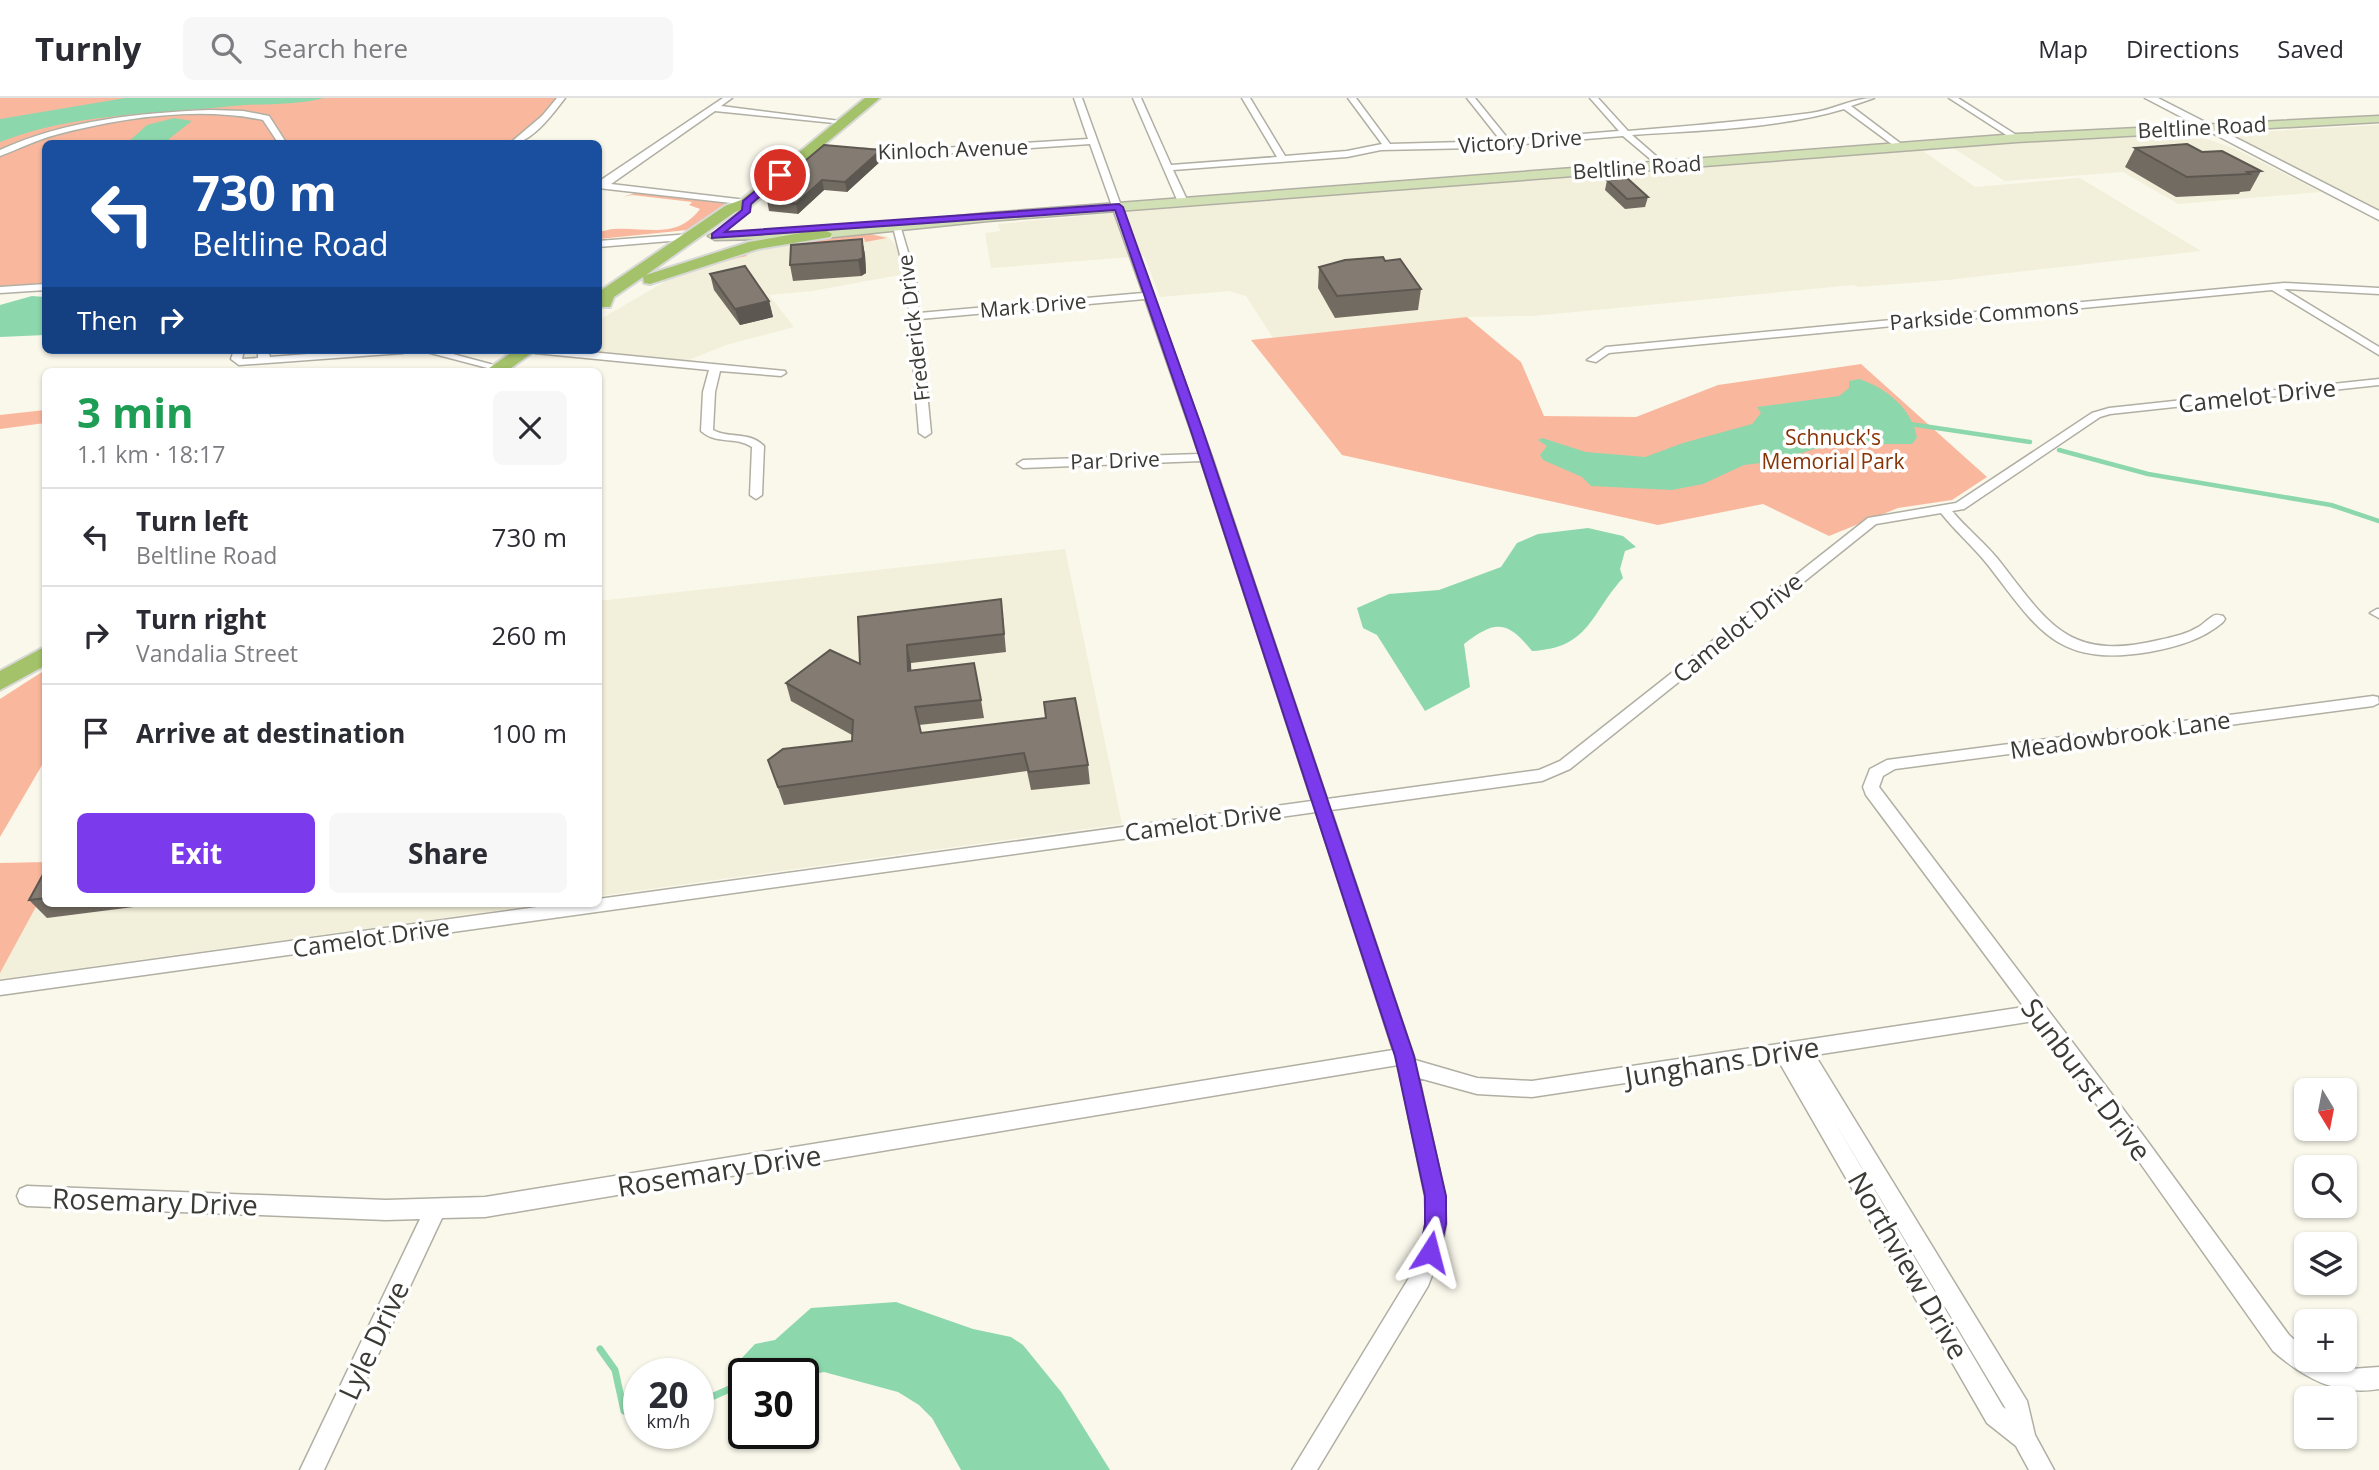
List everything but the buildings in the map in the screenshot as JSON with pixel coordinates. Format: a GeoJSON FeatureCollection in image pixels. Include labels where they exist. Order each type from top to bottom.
{"type":"FeatureCollection","features":[{"type":"Feature","properties":{"kind":"main road"},"geometry":{"type":"LineString","coordinates":[[602,302],[606,295],[730,209],[746,203],[873,98]]}},
{"type":"Feature","properties":{"kind":"main road","name":"Beltline Road"},"geometry":{"type":"LineString","coordinates":[[691,237],[824,234],[895,225],[1900,146],[2205,126],[2379,119]]}},
{"type":"Feature","properties":{"kind":"main road"},"geometry":{"type":"LineString","coordinates":[[602,304],[623,298],[715,236],[747,211],[746,203]]}},
{"type":"Feature","properties":{"kind":"main road","name":"Beltline Road"},"geometry":{"type":"LineString","coordinates":[[715,236],[882,223],[895,225]]}},
{"type":"Feature","properties":{"kind":"main road"},"geometry":{"type":"LineString","coordinates":[[650,279],[742,249],[824,234]]}},
{"type":"Feature","properties":{"kind":"main road"},"geometry":{"type":"LineString","coordinates":[[499,368],[521,354]]}},
{"type":"Feature","properties":{"kind":"main road"},"geometry":{"type":"LineString","coordinates":[[0,682],[42,656]]}},
{"type":"Feature","properties":{"kind":"street"},"geometry":{"type":"LineString","coordinates":[[518,140],[545,118],[561,98]]}},
{"type":"Feature","properties":{"kind":"street"},"geometry":{"type":"LineString","coordinates":[[602,184],[728,98]]}},
{"type":"Feature","properties":{"kind":"street"},"geometry":{"type":"LineString","coordinates":[[1078,98],[1150,295],[1323,805],[1406,1061],[1435,1196],[1436,1224],[1420,1279],[1304,1470]]}},
{"type":"Feature","properties":{"kind":"street"},"geometry":{"type":"LineString","coordinates":[[1137,98],[1183,202]]}},
{"type":"Feature","properties":{"kind":"street"},"geometry":{"type":"LineString","coordinates":[[1246,98],[1282,159]]}},
{"type":"Feature","properties":{"kind":"street"},"geometry":{"type":"LineString","coordinates":[[1352,98],[1387,146]]}},
{"type":"Feature","properties":{"kind":"street"},"geometry":{"type":"LineString","coordinates":[[1471,98],[1507,143]]}},
{"type":"Feature","properties":{"kind":"street"},"geometry":{"type":"LineString","coordinates":[[1594,98],[1626,134],[1661,165]]}},
{"type":"Feature","properties":{"kind":"street","name":"Victory Drive"},"geometry":{"type":"LineString","coordinates":[[1167,168],[1282,159],[1387,146],[1507,143],[1771,122],[1847,107],[1870,98]]}},
{"type":"Feature","properties":{"kind":"street"},"geometry":{"type":"LineString","coordinates":[[1953,98],[2017,138]]}},
{"type":"Feature","properties":{"kind":"street"},"geometry":{"type":"LineString","coordinates":[[2150,98],[2379,216]]}},
{"type":"Feature","properties":{"kind":"street"},"geometry":{"type":"LineString","coordinates":[[1847,107],[1900,146]]}},
{"type":"Feature","properties":{"kind":"street"},"geometry":{"type":"LineString","coordinates":[[714,108],[845,122]]}},
{"type":"Feature","properties":{"kind":"street"},"geometry":{"type":"LineString","coordinates":[[0,153],[30,140],[89,126],[221,113],[266,118],[281,140]]}},
{"type":"Feature","properties":{"kind":"street","name":"Kinloch Avenue"},"geometry":{"type":"LineString","coordinates":[[853,151],[895,154],[1094,141]]}},
{"type":"Feature","properties":{"kind":"street"},"geometry":{"type":"LineString","coordinates":[[813,148],[829,149]]}},
{"type":"Feature","properties":{"kind":"street"},"geometry":{"type":"LineString","coordinates":[[602,185],[746,203]]}},
{"type":"Feature","properties":{"kind":"street","name":"Frederick Drive"},"geometry":{"type":"LineString","coordinates":[[895,225],[904,247],[915,316],[925,433]]}},
{"type":"Feature","properties":{"kind":"street"},"geometry":{"type":"LineString","coordinates":[[602,244],[691,237]]}},
{"type":"Feature","properties":{"kind":"street","name":"Parkside Commons"},"geometry":{"type":"LineString","coordinates":[[1592,360],[1606,351],[2274,287],[2301,285],[2379,291]]}},
{"type":"Feature","properties":{"kind":"street"},"geometry":{"type":"LineString","coordinates":[[0,290],[42,287]]}},
{"type":"Feature","properties":{"kind":"street"},"geometry":{"type":"LineString","coordinates":[[2274,287],[2379,352]]}},
{"type":"Feature","properties":{"kind":"street","name":"Mark Drive"},"geometry":{"type":"LineString","coordinates":[[915,316],[1150,295]]}},
{"type":"Feature","properties":{"kind":"street"},"geometry":{"type":"LineString","coordinates":[[238,354],[236,359],[239,362],[267,355],[294,354]]}},
{"type":"Feature","properties":{"kind":"street"},"geometry":{"type":"LineString","coordinates":[[439,354],[493,368]]}},
{"type":"Feature","properties":{"kind":"street"},"geometry":{"type":"LineString","coordinates":[[575,354],[781,373]]}},
{"type":"Feature","properties":{"kind":"street"},"geometry":{"type":"LineString","coordinates":[[715,368],[709,392],[707,431],[716,437],[746,438],[758,446],[756,495]]}},
{"type":"Feature","properties":{"kind":"street","name":"Camelot Drive"},"geometry":{"type":"LineString","coordinates":[[602,905],[1553,772],[1872,521],[1960,506],[2085,422],[2109,411],[2379,382]]}},
{"type":"Feature","properties":{"kind":"street","name":"Par Drive"},"geometry":{"type":"LineString","coordinates":[[1023,464],[1206,457]]}},
{"type":"Feature","properties":{"kind":"street"},"geometry":{"type":"LineString","coordinates":[[1944,509],[1988,556],[2036,620],[2060,640],[2081,648],[2122,652],[2203,633],[2218,619]]}},
{"type":"Feature","properties":{"kind":"street","name":"Meadowbrook Lane"},"geometry":{"type":"LineString","coordinates":[[1872,778],[1882,768],[1892,764],[2373,701]]}},
{"type":"Feature","properties":{"kind":"street","name":"Sunburst Drive"},"geometry":{"type":"LineString","coordinates":[[1872,778],[1874,795],[2138,1144],[2281,1343],[2316,1371],[2351,1382],[2379,1378]]}},
{"type":"Feature","properties":{"kind":"street","name":"Camelot Drive"},"geometry":{"type":"LineString","coordinates":[[0,988],[586,907]]}},
{"type":"Feature","properties":{"kind":"street","name":"Junghans Drive"},"geometry":{"type":"LineString","coordinates":[[1406,1061],[1477,1086],[1531,1089],[2038,1013]]}},
{"type":"Feature","properties":{"kind":"street","name":"Northview Drive"},"geometry":{"type":"LineString","coordinates":[[1793,1051],[1995,1415],[2024,1438],[2042,1470]]}},
{"type":"Feature","properties":{"kind":"street","name":"Rosemary Drive"},"geometry":{"type":"LineString","coordinates":[[27,1196],[435,1210],[485,1206],[1406,1061]]}},
{"type":"Feature","properties":{"kind":"street","name":"Lyle Drive"},"geometry":{"type":"LineString","coordinates":[[312,1470],[435,1210]]}},
{"type":"Feature","properties":{"kind":"shaded area"},"geometry":{"type":"Polygon","coordinates":[[[125,98],[324,98],[86,120],[28,132],[0,142],[0,119],[125,98]]]}},
{"type":"Feature","properties":{"kind":"shaded area"},"geometry":{"type":"Polygon","coordinates":[[[174,118],[192,121],[169,140],[130,140],[147,125],[174,118]]]}},
{"type":"Feature","properties":{"kind":"shaded area"},"geometry":{"type":"Polygon","coordinates":[[[2379,125],[2379,209],[2240,139],[2239,133],[2379,125]]]}},
{"type":"Feature","properties":{"kind":"shaded area"},"geometry":{"type":"Polygon","coordinates":[[[2194,134],[2235,149],[2321,192],[2178,204],[2123,172],[2005,181],[1950,146],[2194,134]]]}},
{"type":"Feature","properties":{"kind":"shaded area"},"geometry":{"type":"Polygon","coordinates":[[[1920,149],[1975,187],[2080,178],[2201,251],[1947,280],[1858,287],[1854,285],[1533,316],[1467,317],[1273,338],[1246,296],[1229,291],[1160,297],[1144,256],[991,268],[985,233],[1000,231],[998,224],[1127,212],[1920,149]]]}},
{"type":"Feature","properties":{"kind":"shaded area"},"geometry":{"type":"Polygon","coordinates":[[[867,233],[887,236],[896,245],[905,274],[812,291],[769,295],[794,327],[726,345],[686,361],[602,353],[602,318],[678,274],[748,249],[867,233]]]}},
{"type":"Feature","properties":{"kind":"shaded area"},"geometry":{"type":"Polygon","coordinates":[[[32,296],[42,297],[42,335],[0,337],[0,305],[32,296]]]}},
{"type":"Feature","properties":{"kind":"shaded area"},"geometry":{"type":"Polygon","coordinates":[[[1859,379],[1888,394],[1904,409],[1917,438],[1912,444],[1859,444],[1814,449],[1777,461],[1744,465],[1703,484],[1672,490],[1591,486],[1582,477],[1543,460],[1540,455],[1547,446],[1538,440],[1542,438],[1586,452],[1645,457],[1683,443],[1752,424],[1761,413],[1757,407],[1839,396],[1849,388],[1849,381],[1859,379]]]}},
{"type":"Feature","properties":{"kind":"shaded area"},"geometry":{"type":"Polygon","coordinates":[[[1588,528],[1623,536],[1636,547],[1625,551],[1620,569],[1623,578],[1587,627],[1566,643],[1532,651],[1508,629],[1493,627],[1484,631],[1464,644],[1470,687],[1425,711],[1377,635],[1363,628],[1357,608],[1389,594],[1439,590],[1501,567],[1517,543],[1538,534],[1588,528]]]}},
{"type":"Feature","properties":{"kind":"shaded area"},"geometry":{"type":"Polygon","coordinates":[[[1065,549],[1122,824],[602,896],[602,601],[1065,549]]]}},
{"type":"Feature","properties":{"kind":"shaded area"},"geometry":{"type":"Polygon","coordinates":[[[42,886],[42,907],[522,907],[0,979],[0,964],[42,886]]]}},
{"type":"Feature","properties":{"kind":"shaded area"},"geometry":{"type":"Polygon","coordinates":[[[896,1302],[973,1329],[1011,1337],[1023,1345],[1062,1393],[1110,1470],[961,1470],[932,1418],[919,1405],[898,1392],[819,1373],[819,1358],[742,1358],[755,1344],[775,1340],[811,1308],[896,1302]]]}},
{"type":"Feature","properties":{"kind":"green space"},"geometry":{"type":"Polygon","coordinates":[[[0,98],[561,98],[514,140],[42,140],[42,287],[0,290],[0,98]]]}},
{"type":"Feature","properties":{"kind":"green space"},"geometry":{"type":"Polygon","coordinates":[[[638,192],[723,203],[727,206],[697,229],[602,239],[602,231],[661,230],[681,225],[700,209],[689,205],[692,202],[632,195],[623,197],[638,192]]]}},
{"type":"Feature","properties":{"kind":"green space"},"geometry":{"type":"Polygon","coordinates":[[[866,233],[887,238],[865,242],[864,238],[779,246],[749,252],[773,244],[866,233]]]}},
{"type":"Feature","properties":{"kind":"green space"},"geometry":{"type":"Polygon","coordinates":[[[744,253],[747,256],[719,262],[744,253]]]}},
{"type":"Feature","properties":{"kind":"green space","name":"Schnuck's Memorial Park"},"geometry":{"type":"Polygon","coordinates":[[[1467,317],[1521,362],[1544,416],[1636,417],[1718,385],[1861,364],[1987,477],[1952,500],[1898,508],[1829,536],[1763,504],[1658,525],[1342,455],[1251,340],[1467,317]]]}},
{"type":"Feature","properties":{"kind":"green space"},"geometry":{"type":"Polygon","coordinates":[[[42,410],[42,423],[0,429],[0,415],[42,410]]]}},
{"type":"Feature","properties":{"kind":"green space"},"geometry":{"type":"Polygon","coordinates":[[[42,672],[42,765],[0,837],[0,699],[42,672]]]}},
{"type":"Feature","properties":{"kind":"green space"},"geometry":{"type":"Polygon","coordinates":[[[42,862],[42,896],[0,973],[0,863],[42,862]]]}},
{"type":"Feature","properties":{"kind":"waterway"},"geometry":{"type":"LineString","coordinates":[[1910,424],[2030,442]]}},
{"type":"Feature","properties":{"kind":"waterway"},"geometry":{"type":"LineString","coordinates":[[2059,450],[2148,474],[2331,505],[2379,521]]}},
{"type":"Feature","properties":{"kind":"waterway"},"geometry":{"type":"LineString","coordinates":[[600,1349],[615,1370],[623,1406]]}},
{"type":"Feature","properties":{"kind":"waterway"},"geometry":{"type":"LineString","coordinates":[[714,1396],[728,1390]]}},
{"type":"Feature","properties":{"kind":"route"},"geometry":{"type":"LineString","coordinates":[[780,175],[746,203],[747,211],[715,236],[738,232],[882,223],[895,225],[1119,207],[1323,805],[1405,1056],[1419,1110],[1435,1196],[1436,1224],[1430,1252]]}}]}
